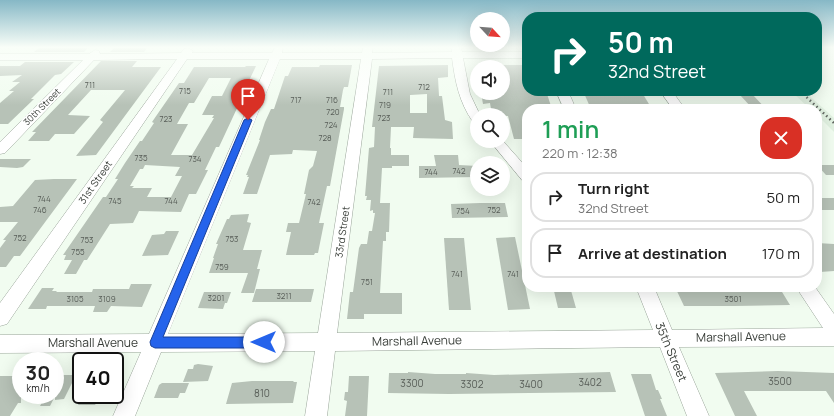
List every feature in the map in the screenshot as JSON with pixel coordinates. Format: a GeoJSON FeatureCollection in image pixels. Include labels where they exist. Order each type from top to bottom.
{"type":"FeatureCollection","features":[{"type":"Feature","properties":{"kind":"street","name":"30th Street"},"geometry":{"type":"LineString","coordinates":[[0,150],[82,66]]}},
{"type":"Feature","properties":{"kind":"street","name":"31st Street"},"geometry":{"type":"LineString","coordinates":[[0,318],[177,66]]}},
{"type":"Feature","properties":{"kind":"street"},"geometry":{"type":"LineString","coordinates":[[124,416],[271,66]]}},
{"type":"Feature","properties":{"kind":"street","name":"33rd Street"},"geometry":{"type":"LineString","coordinates":[[316,416],[365,66]]}},
{"type":"Feature","properties":{"kind":"street"},"geometry":{"type":"LineString","coordinates":[[459,66],[462,89],[471,108]]}},
{"type":"Feature","properties":{"kind":"street"},"geometry":{"type":"LineString","coordinates":[[502,148],[522,171]]}},
{"type":"Feature","properties":{"kind":"street","name":"35th Street"},"geometry":{"type":"LineString","coordinates":[[647,292],[698,416]]}},
{"type":"Feature","properties":{"kind":"street"},"geometry":{"type":"LineString","coordinates":[[808,292],[834,329]]}},
{"type":"Feature","properties":{"kind":"street","name":"Marshall Avenue"},"geometry":{"type":"LineString","coordinates":[[0,344],[834,337]]}},
{"type":"Feature","properties":{"kind":"shaded area"},"geometry":{"type":"Polygon","coordinates":[[[796,96],[810,96],[818,104],[805,104],[796,96]]]}},
{"type":"Feature","properties":{"kind":"shaded area"},"geometry":{"type":"Polygon","coordinates":[[[822,107],[834,118],[834,132],[822,120],[822,107]]]}},
{"type":"Feature","properties":{"kind":"building"},"geometry":{"type":"Polygon","coordinates":[[[0,66],[69,66],[61,74],[55,75],[31,99],[34,99],[8,124],[0,124],[0,103],[14,91],[9,91],[20,82],[12,82],[22,75],[0,76],[0,66]]]}},
{"type":"Feature","properties":{"kind":"building"},"geometry":{"type":"Polygon","coordinates":[[[96,66],[161,67],[96,155],[76,156],[103,122],[100,120],[125,90],[91,90],[68,115],[90,116],[74,134],[55,134],[49,141],[28,141],[36,132],[32,132],[96,66]]]}},
{"type":"Feature","properties":{"kind":"building"},"geometry":{"type":"Polygon","coordinates":[[[256,66],[236,104],[239,104],[219,147],[216,147],[205,170],[208,170],[196,194],[189,194],[181,212],[139,211],[133,223],[110,224],[87,260],[84,260],[76,274],[64,274],[72,260],[64,260],[66,255],[63,255],[103,197],[106,197],[118,179],[115,179],[125,163],[140,141],[142,141],[154,123],[152,122],[179,83],[184,83],[194,67],[256,66]],[[209,78],[194,103],[189,103],[177,124],[188,124],[171,155],[192,155],[214,118],[212,118],[214,115],[202,115],[212,96],[222,96],[231,78],[209,78]],[[145,165],[143,169],[140,169],[130,186],[134,186],[132,188],[152,188],[147,197],[171,197],[182,176],[175,176],[180,167],[145,165]]]}},
{"type":"Feature","properties":{"kind":"building"},"geometry":{"type":"Polygon","coordinates":[[[352,66],[348,87],[344,87],[343,90],[340,107],[344,107],[344,109],[330,186],[327,186],[319,223],[324,223],[318,253],[315,253],[314,255],[286,255],[291,232],[286,232],[288,223],[299,223],[306,194],[304,194],[309,170],[313,166],[317,151],[293,150],[292,154],[270,155],[257,194],[243,194],[249,177],[246,175],[260,140],[265,122],[271,109],[274,109],[285,76],[288,76],[292,67],[352,66]]]}},
{"type":"Feature","properties":{"kind":"building"},"geometry":{"type":"Polygon","coordinates":[[[379,66],[448,66],[448,77],[438,78],[439,96],[442,96],[445,120],[452,122],[453,139],[413,138],[414,127],[391,127],[391,155],[409,155],[409,166],[392,166],[392,168],[382,168],[380,203],[390,203],[389,232],[386,232],[386,241],[383,241],[380,293],[402,293],[402,314],[364,314],[364,319],[347,319],[350,292],[353,292],[359,248],[361,244],[367,244],[369,231],[372,231],[375,213],[373,213],[373,210],[370,211],[371,200],[366,200],[367,196],[365,196],[369,148],[374,147],[375,127],[372,127],[379,66]],[[427,94],[410,95],[410,113],[427,113],[427,94]]]}},
{"type":"Feature","properties":{"kind":"building"},"geometry":{"type":"Polygon","coordinates":[[[510,66],[522,66],[522,96],[548,96],[550,104],[522,104],[522,139],[514,139],[510,124],[510,108],[491,108],[490,103],[483,104],[482,100],[510,100],[510,66]]]}},
{"type":"Feature","properties":{"kind":"building"},"geometry":{"type":"Polygon","coordinates":[[[585,96],[644,96],[649,104],[589,104],[585,96]]]}},
{"type":"Feature","properties":{"kind":"building"},"geometry":{"type":"Polygon","coordinates":[[[741,96],[754,96],[761,104],[748,104],[741,96]]]}},
{"type":"Feature","properties":{"kind":"building"},"geometry":{"type":"Polygon","coordinates":[[[434,155],[458,155],[459,165],[470,166],[470,177],[419,178],[419,166],[436,166],[434,155]]]}},
{"type":"Feature","properties":{"kind":"building"},"geometry":{"type":"Polygon","coordinates":[[[0,159],[31,159],[23,167],[17,168],[0,167],[0,159]]]}},
{"type":"Feature","properties":{"kind":"building"},"geometry":{"type":"Polygon","coordinates":[[[822,165],[834,165],[834,175],[826,175],[822,171],[822,165]]]}},
{"type":"Feature","properties":{"kind":"building"},"geometry":{"type":"Polygon","coordinates":[[[77,179],[20,256],[14,256],[6,267],[0,267],[0,248],[6,240],[3,240],[18,222],[0,222],[0,207],[13,206],[35,180],[77,179]]]}},
{"type":"Feature","properties":{"kind":"building"},"geometry":{"type":"Polygon","coordinates":[[[822,198],[834,198],[834,210],[822,210],[822,198]]]}},
{"type":"Feature","properties":{"kind":"building"},"geometry":{"type":"Polygon","coordinates":[[[505,203],[508,217],[452,218],[451,204],[505,203]]]}},
{"type":"Feature","properties":{"kind":"building"},"geometry":{"type":"Polygon","coordinates":[[[249,214],[247,222],[251,223],[243,250],[262,250],[257,269],[260,269],[254,293],[241,293],[248,273],[209,273],[218,244],[216,244],[227,219],[229,219],[231,215],[249,214]]]}},
{"type":"Feature","properties":{"kind":"building"},"geometry":{"type":"Polygon","coordinates":[[[166,231],[179,231],[168,255],[142,256],[152,235],[164,234],[166,231]]]}},
{"type":"Feature","properties":{"kind":"building"},"geometry":{"type":"Polygon","coordinates":[[[515,237],[522,271],[522,292],[526,292],[530,309],[508,310],[496,238],[515,237]]]}},
{"type":"Feature","properties":{"kind":"building"},"geometry":{"type":"Polygon","coordinates":[[[444,238],[464,238],[471,310],[449,310],[444,238]]]}},
{"type":"Feature","properties":{"kind":"building"},"geometry":{"type":"Polygon","coordinates":[[[822,243],[834,244],[834,271],[822,272],[822,243]]]}},
{"type":"Feature","properties":{"kind":"building"},"geometry":{"type":"Polygon","coordinates":[[[131,284],[152,284],[142,307],[111,306],[107,312],[93,312],[95,306],[47,306],[46,309],[28,309],[42,288],[54,288],[52,291],[57,291],[56,292],[92,292],[93,289],[129,289],[131,284]]]}},
{"type":"Feature","properties":{"kind":"building"},"geometry":{"type":"Polygon","coordinates":[[[256,289],[314,289],[311,302],[252,302],[256,289]]]}},
{"type":"Feature","properties":{"kind":"building"},"geometry":{"type":"Polygon","coordinates":[[[204,292],[231,292],[223,309],[198,308],[204,292]]]}},
{"type":"Feature","properties":{"kind":"building"},"geometry":{"type":"Polygon","coordinates":[[[554,292],[571,292],[576,308],[558,308],[554,292]]]}},
{"type":"Feature","properties":{"kind":"building"},"geometry":{"type":"Polygon","coordinates":[[[677,292],[782,292],[790,305],[734,306],[684,306],[677,292]]]}},
{"type":"Feature","properties":{"kind":"building"},"geometry":{"type":"Polygon","coordinates":[[[198,364],[213,366],[208,381],[183,382],[188,369],[193,369],[194,365],[198,364]]]}},
{"type":"Feature","properties":{"kind":"building"},"geometry":{"type":"Polygon","coordinates":[[[778,371],[834,373],[834,403],[826,391],[744,391],[757,416],[735,416],[715,373],[778,371]]]}},
{"type":"Feature","properties":{"kind":"building"},"geometry":{"type":"Polygon","coordinates":[[[408,372],[494,375],[610,372],[616,392],[449,394],[388,393],[389,373],[408,372]]]}},
{"type":"Feature","properties":{"kind":"building"},"geometry":{"type":"Polygon","coordinates":[[[631,374],[651,374],[656,390],[658,390],[662,399],[660,399],[667,416],[645,416],[631,374]]]}},
{"type":"Feature","properties":{"kind":"building"},"geometry":{"type":"Polygon","coordinates":[[[64,375],[72,375],[72,383],[64,399],[64,375]]]}},
{"type":"Feature","properties":{"kind":"building"},"geometry":{"type":"Polygon","coordinates":[[[0,376],[12,376],[12,404],[17,404],[10,416],[0,416],[0,376]]]}},
{"type":"Feature","properties":{"kind":"building"},"geometry":{"type":"Polygon","coordinates":[[[349,376],[369,376],[367,416],[345,416],[347,401],[344,400],[345,392],[348,392],[349,376]]]}},
{"type":"Feature","properties":{"kind":"building"},"geometry":{"type":"Polygon","coordinates":[[[252,381],[297,382],[293,403],[226,404],[232,383],[252,381]]]}},
{"type":"Feature","properties":{"kind":"building"},"geometry":{"type":"Polygon","coordinates":[[[162,383],[189,383],[185,393],[180,393],[178,398],[154,398],[159,385],[162,383]]]}},
{"type":"Feature","properties":{"kind":"building"},"geometry":{"type":"Polygon","coordinates":[[[41,404],[51,404],[50,406],[40,406],[41,404]]]}},
{"type":"Feature","properties":{"kind":"building"},"geometry":{"type":"Polygon","coordinates":[[[78,404],[96,404],[95,405],[78,404]]]}},
{"type":"Feature","properties":{"kind":"railway"},"geometry":{"type":"LineString","coordinates":[[805,96],[814,104]]}},
{"type":"Feature","properties":{"kind":"railway"},"geometry":{"type":"LineString","coordinates":[[822,112],[834,123]]}},
{"type":"Feature","properties":{"kind":"route"},"geometry":{"type":"LineString","coordinates":[[248,120],[155,342],[264,342]]}}]}
